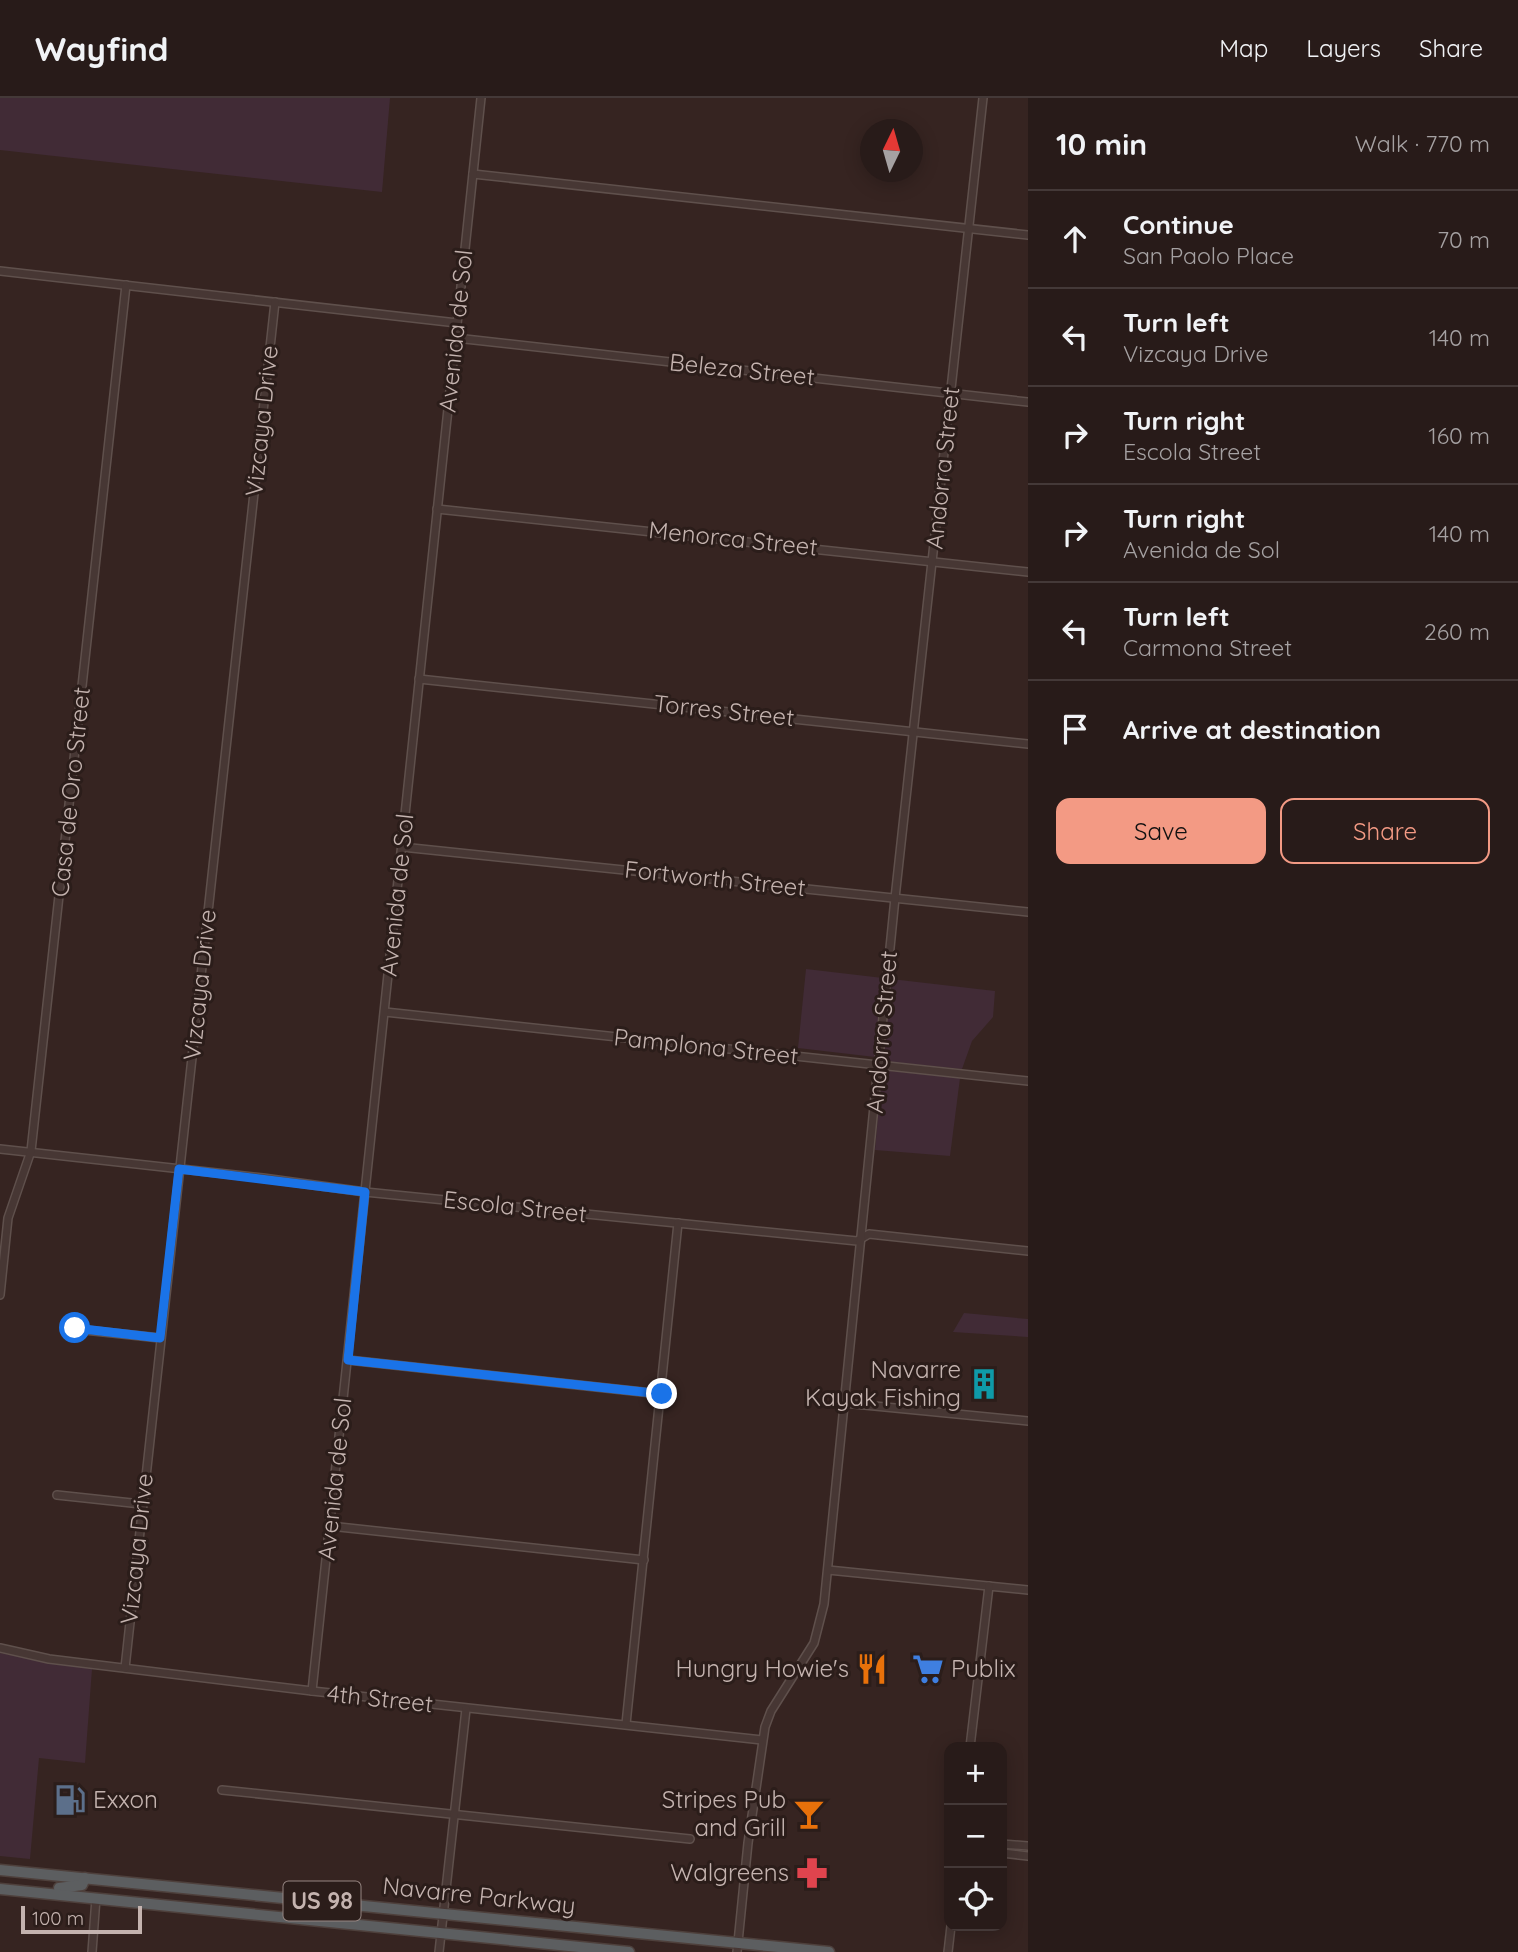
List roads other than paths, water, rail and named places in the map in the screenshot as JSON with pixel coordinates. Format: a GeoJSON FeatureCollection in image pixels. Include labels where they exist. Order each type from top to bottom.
{"type":"FeatureCollection","features":[{"type":"Feature","properties":{"kind":"highway","name":"Navarre Parkway"},"geometry":{"type":"LineString","coordinates":[[0,1870],[443,1913],[738,1947],[829,1952]]}},
{"type":"Feature","properties":{"kind":"highway"},"geometry":{"type":"LineString","coordinates":[[0,1883],[67,1889],[82,1885],[85,1878]]}},
{"type":"Feature","properties":{"kind":"highway"},"geometry":{"type":"LineString","coordinates":[[96,1898],[108,1887],[213,1896],[224,1891]]}},
{"type":"Feature","properties":{"kind":"highway","name":"Navarre Parkway"},"geometry":{"type":"LineString","coordinates":[[0,1889],[629,1952]]}},
{"type":"Feature","properties":{"kind":"street","name":"Avenida de Sol"},"geometry":{"type":"LineString","coordinates":[[312,1691],[481,98]]}},
{"type":"Feature","properties":{"kind":"street","name":"Andorra Street"},"geometry":{"type":"LineString","coordinates":[[738,1947],[762,1740],[771,1711],[814,1643],[824,1604],[895,898],[983,98]]}},
{"type":"Feature","properties":{"kind":"street"},"geometry":{"type":"LineString","coordinates":[[472,174],[1028,236]]}},
{"type":"Feature","properties":{"kind":"street"},"geometry":{"type":"LineString","coordinates":[[0,271],[457,323]]}},
{"type":"Feature","properties":{"kind":"street","name":"Casa de Oro Street"},"geometry":{"type":"LineString","coordinates":[[0,1295],[8,1218],[32,1151],[126,285]]}},
{"type":"Feature","properties":{"kind":"street","name":"Vizcaya Drive"},"geometry":{"type":"LineString","coordinates":[[125,1668],[275,302]]}},
{"type":"Feature","properties":{"kind":"street","name":"Beleza Street"},"geometry":{"type":"LineString","coordinates":[[456,338],[1028,402]]}},
{"type":"Feature","properties":{"kind":"street","name":"Menorca Street"},"geometry":{"type":"LineString","coordinates":[[437,509],[1028,572]]}},
{"type":"Feature","properties":{"kind":"street","name":"Torres Street"},"geometry":{"type":"LineString","coordinates":[[419,679],[1028,744]]}},
{"type":"Feature","properties":{"kind":"street","name":"Fortworth Street"},"geometry":{"type":"LineString","coordinates":[[402,846],[1028,912]]}},
{"type":"Feature","properties":{"kind":"street","name":"Pamplona Street"},"geometry":{"type":"LineString","coordinates":[[385,1013],[1028,1081]]}},
{"type":"Feature","properties":{"kind":"street","name":"Escola Street"},"geometry":{"type":"LineString","coordinates":[[0,1149],[365,1192],[857,1241],[869,1234],[1028,1251]]}},
{"type":"Feature","properties":{"kind":"street"},"geometry":{"type":"LineString","coordinates":[[626,1724],[678,1223]]}},
{"type":"Feature","properties":{"kind":"street"},"geometry":{"type":"LineString","coordinates":[[75,1328],[160,1338]]}},
{"type":"Feature","properties":{"kind":"street"},"geometry":{"type":"LineString","coordinates":[[348,1360],[662,1394]]}},
{"type":"Feature","properties":{"kind":"street"},"geometry":{"type":"LineString","coordinates":[[844,1403],[1028,1421]]}},
{"type":"Feature","properties":{"kind":"street"},"geometry":{"type":"LineString","coordinates":[[57,1495],[141,1504]]}},
{"type":"Feature","properties":{"kind":"street"},"geometry":{"type":"LineString","coordinates":[[330,1526],[644,1560]]}},
{"type":"Feature","properties":{"kind":"street"},"geometry":{"type":"LineString","coordinates":[[828,1570],[1028,1590]]}},
{"type":"Feature","properties":{"kind":"street"},"geometry":{"type":"LineString","coordinates":[[971,1742],[989,1586]]}},
{"type":"Feature","properties":{"kind":"street","name":"4th Street"},"geometry":{"type":"LineString","coordinates":[[0,1648],[125,1668],[312,1691],[762,1740]]}},
{"type":"Feature","properties":{"kind":"street"},"geometry":{"type":"LineString","coordinates":[[439,1952],[466,1709]]}},
{"type":"Feature","properties":{"kind":"street"},"geometry":{"type":"LineString","coordinates":[[222,1790],[690,1839]]}},
{"type":"Feature","properties":{"kind":"street"},"geometry":{"type":"LineString","coordinates":[[1007,1844],[1028,1846]]}},
{"type":"Feature","properties":{"kind":"street"},"geometry":{"type":"LineString","coordinates":[[1007,1854],[1028,1856]]}},
{"type":"Feature","properties":{"kind":"street"},"geometry":{"type":"LineString","coordinates":[[92,1952],[96,1898]]}},
{"type":"Feature","properties":{"kind":"street"},"geometry":{"type":"LineString","coordinates":[[948,1952],[950,1931]]}},
{"type":"Feature","properties":{"kind":"place","name":"Navarre Kayak Fishing"},"geometry":{"type":"Point","coordinates":[984,1384]}},
{"type":"Feature","properties":{"kind":"place","name":"Hungry Howie's"},"geometry":{"type":"Point","coordinates":[872,1669]}},
{"type":"Feature","properties":{"kind":"place","name":"Publix"},"geometry":{"type":"Point","coordinates":[928,1669]}},
{"type":"Feature","properties":{"kind":"place","name":"Exxon"},"geometry":{"type":"Point","coordinates":[70,1800]}},
{"type":"Feature","properties":{"kind":"place","name":"Stripes Pub and Grill"},"geometry":{"type":"Point","coordinates":[809,1814]}},
{"type":"Feature","properties":{"kind":"place","name":"Walgreens"},"geometry":{"type":"Point","coordinates":[812,1873]}}]}
